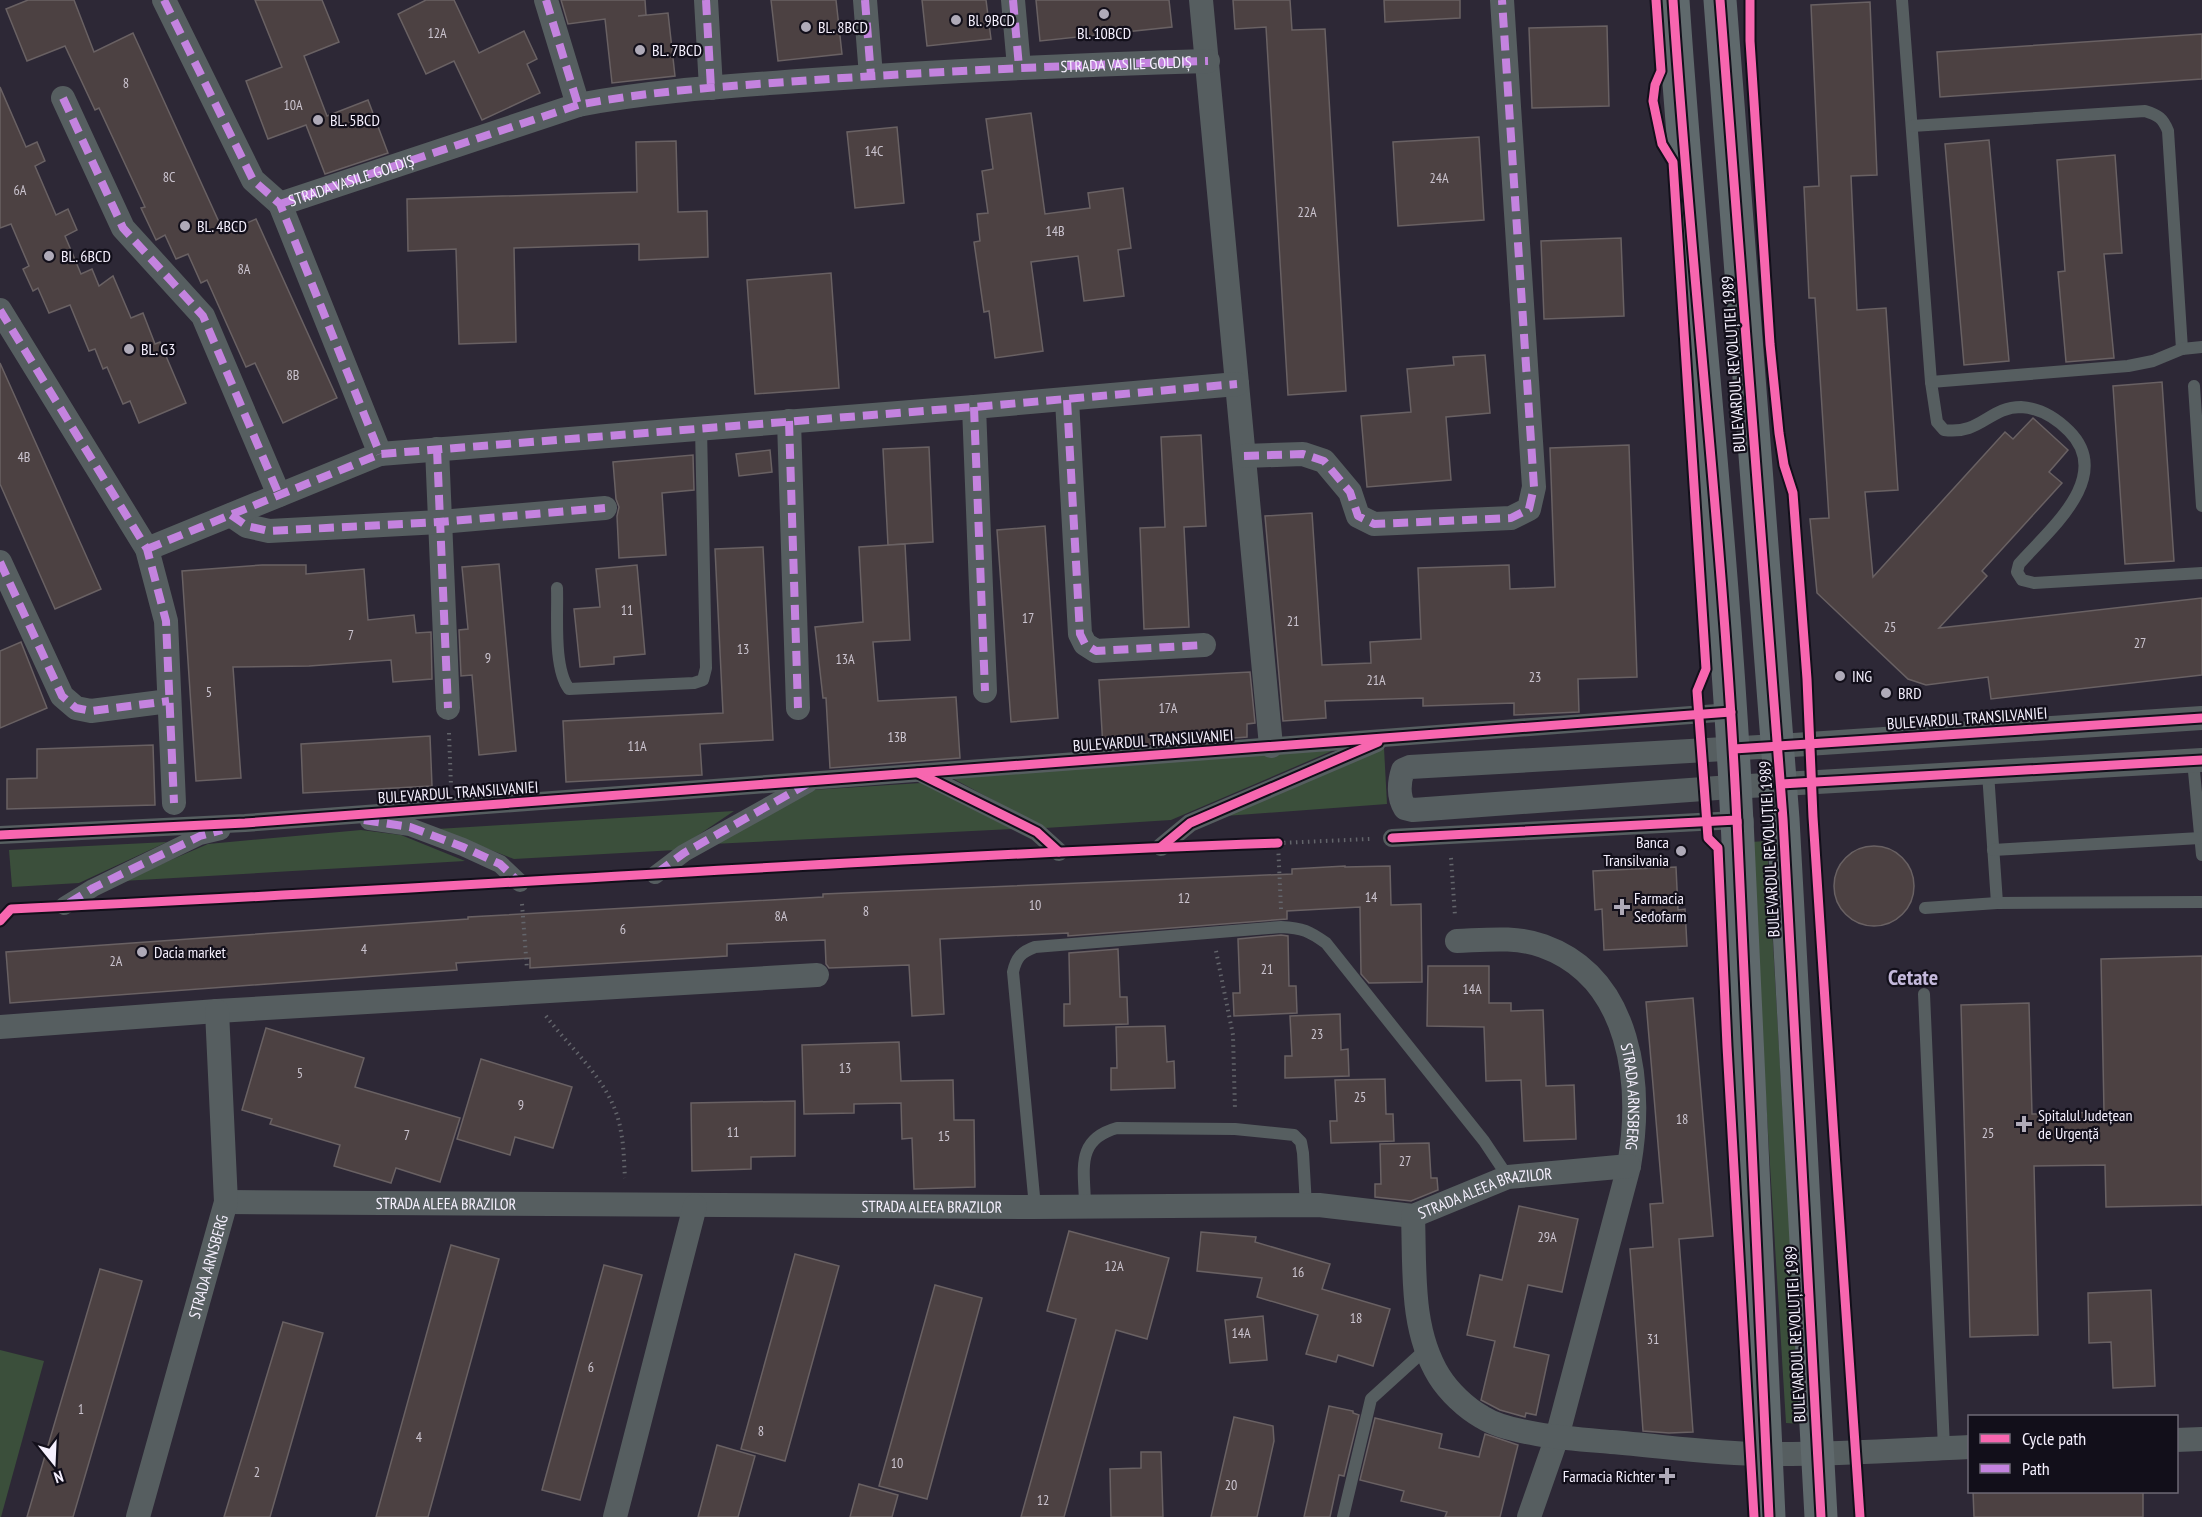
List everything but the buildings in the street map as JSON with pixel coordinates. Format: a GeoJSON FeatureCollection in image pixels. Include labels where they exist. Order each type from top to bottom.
{"type":"FeatureCollection","features":[{"type":"Feature","properties":{"kind":"main road","name":"BULEVARDUL REVOLUȚIEI 1989"},"geometry":{"type":"LineString","coordinates":[[1673,0],[1734,749],[1769,1517]]}},
{"type":"Feature","properties":{"kind":"main road","name":"BULEVARDUL REVOLUȚIEI 1989"},"geometry":{"type":"LineString","coordinates":[[1720,0],[1781,784],[1821,1517]]}},
{"type":"Feature","properties":{"kind":"street","name":"STRADA VASILE GOLDIȘ"},"geometry":{"type":"LineString","coordinates":[[164,0],[253,180],[280,204],[578,105],[711,88],[871,76],[1208,61],[1201,0]]}},
{"type":"Feature","properties":{"kind":"street"},"geometry":{"type":"LineString","coordinates":[[546,0],[578,105]]}},
{"type":"Feature","properties":{"kind":"street"},"geometry":{"type":"LineString","coordinates":[[706,0],[711,88]]}},
{"type":"Feature","properties":{"kind":"street"},"geometry":{"type":"LineString","coordinates":[[865,0],[871,76]]}},
{"type":"Feature","properties":{"kind":"street"},"geometry":{"type":"LineString","coordinates":[[1013,0],[1019,68]]}},
{"type":"Feature","properties":{"kind":"street"},"geometry":{"type":"LineString","coordinates":[[1244,456],[1303,454],[1324,461],[1350,492],[1358,516],[1374,524],[1511,518],[1529,509],[1534,487],[1503,0]]}},
{"type":"Feature","properties":{"kind":"street"},"geometry":{"type":"LineString","coordinates":[[1208,61],[1271,746]]}},
{"type":"Feature","properties":{"kind":"street"},"geometry":{"type":"LineString","coordinates":[[63,98],[123,228],[203,316],[279,495]]}},
{"type":"Feature","properties":{"kind":"street"},"geometry":{"type":"LineString","coordinates":[[280,204],[380,454]]}},
{"type":"Feature","properties":{"kind":"street"},"geometry":{"type":"LineString","coordinates":[[0,310],[147,549],[166,621],[174,803]]}},
{"type":"Feature","properties":{"kind":"street"},"geometry":{"type":"LineString","coordinates":[[147,549],[380,454],[1067,400],[1238,384]]}},
{"type":"Feature","properties":{"kind":"street"},"geometry":{"type":"LineString","coordinates":[[1067,400],[1080,634],[1085,644],[1096,651],[1204,645]]}},
{"type":"Feature","properties":{"kind":"street"},"geometry":{"type":"LineString","coordinates":[[974,407],[985,691]]}},
{"type":"Feature","properties":{"kind":"street"},"geometry":{"type":"LineString","coordinates":[[789,421],[798,708]]}},
{"type":"Feature","properties":{"kind":"street"},"geometry":{"type":"LineString","coordinates":[[436,449],[448,708]]}},
{"type":"Feature","properties":{"kind":"street"},"geometry":{"type":"LineString","coordinates":[[231,515],[246,526],[269,531],[440,522],[605,508]]}},
{"type":"Feature","properties":{"kind":"street"},"geometry":{"type":"LineString","coordinates":[[0,562],[62,696],[76,708],[91,711],[170,701]]}},
{"type":"Feature","properties":{"kind":"street","name":"BULEVARDUL TRANSILVANIEI"},"geometry":{"type":"LineString","coordinates":[[0,836],[246,823],[1731,712]]}},
{"type":"Feature","properties":{"kind":"street","name":"BULEVARDUL TRANSILVANIEI"},"geometry":{"type":"LineString","coordinates":[[2197,761],[1781,784],[1413,810],[1405,808],[1401,801],[1400,780],[1403,770],[1410,767],[1734,749],[2202,718]]}},
{"type":"Feature","properties":{"kind":"street","name":"BULEVARDUL TRANSILVANIEI"},"geometry":{"type":"LineString","coordinates":[[1161,847],[1190,823],[1391,736]]}},
{"type":"Feature","properties":{"kind":"street"},"geometry":{"type":"LineString","coordinates":[[918,772],[1037,832],[1059,852]]}},
{"type":"Feature","properties":{"kind":"street","name":"BULEVARDUL TRANSILVANIEI"},"geometry":{"type":"LineString","coordinates":[[655,875],[684,853],[813,781]]}},
{"type":"Feature","properties":{"kind":"street","name":"BULEVARDUL TRANSILVANIEI"},"geometry":{"type":"LineString","coordinates":[[341,816],[410,827],[500,864],[520,883]]}},
{"type":"Feature","properties":{"kind":"street"},"geometry":{"type":"LineString","coordinates":[[1392,838],[1737,821]]}},
{"type":"Feature","properties":{"kind":"street","name":"BULEVARDUL TRANSILVANIEI"},"geometry":{"type":"LineString","coordinates":[[64,906],[93,888],[200,836],[246,823]]}},
{"type":"Feature","properties":{"kind":"street","name":"STRADA ARNSBERG"},"geometry":{"type":"LineString","coordinates":[[1456,941],[1503,939],[1542,945],[1578,963],[1599,985],[1615,1010],[1624,1033],[1631,1072],[1633,1141],[1629,1166],[1557,1437],[1530,1517]]}},
{"type":"Feature","properties":{"kind":"street"},"geometry":{"type":"LineString","coordinates":[[0,1027],[217,1011],[817,975]]}},
{"type":"Feature","properties":{"kind":"street","name":"STRADA ARNSBERG"},"geometry":{"type":"LineString","coordinates":[[138,1517],[226,1202],[217,1011]]}},
{"type":"Feature","properties":{"kind":"street","name":"STRADA ALEEA BRAZILOR"},"geometry":{"type":"LineString","coordinates":[[226,1202],[695,1206],[1306,1206],[1413,1216],[1508,1177],[1629,1166]]}},
{"type":"Feature","properties":{"kind":"street"},"geometry":{"type":"LineString","coordinates":[[615,1517],[695,1206]]}},
{"type":"Feature","properties":{"kind":"street"},"geometry":{"type":"LineString","coordinates":[[1413,1216],[1416,1293],[1420,1326],[1426,1349],[1440,1377],[1460,1400],[1483,1418],[1504,1426],[1557,1437],[1765,1454],[1968,1447]]}},
{"type":"Feature","properties":{"kind":"street"},"geometry":{"type":"LineString","coordinates":[[2178,1440],[2202,1439]]}},
{"type":"Feature","properties":{"kind":"lane"},"geometry":{"type":"LineString","coordinates":[[1902,0],[1931,382],[1937,422],[1944,430],[1957,432],[1978,426],[1997,412],[2021,407],[2049,414],[2078,439],[2085,463],[2080,491],[2067,514],[2019,564],[2017,572],[2022,580],[2034,583],[2202,573]]}},
{"type":"Feature","properties":{"kind":"lane"},"geometry":{"type":"LineString","coordinates":[[1912,126],[2145,111],[2158,115],[2168,131],[2182,349]]}},
{"type":"Feature","properties":{"kind":"lane"},"geometry":{"type":"LineString","coordinates":[[1931,382],[2128,366],[2152,361],[2182,349],[2202,347]]}},
{"type":"Feature","properties":{"kind":"lane"},"geometry":{"type":"LineString","coordinates":[[2194,386],[2202,506]]}},
{"type":"Feature","properties":{"kind":"lane"},"geometry":{"type":"LineString","coordinates":[[557,588],[560,658],[563,681],[569,689],[694,683],[702,680],[706,668],[701,428]]}},
{"type":"Feature","properties":{"kind":"lane"},"geometry":{"type":"LineString","coordinates":[[2197,761],[2202,855]]}},
{"type":"Feature","properties":{"kind":"lane"},"geometry":{"type":"LineString","coordinates":[[1988,773],[1997,903]]}},
{"type":"Feature","properties":{"kind":"lane"},"geometry":{"type":"LineString","coordinates":[[1993,850],[2200,838]]}},
{"type":"Feature","properties":{"kind":"lane"},"geometry":{"type":"LineString","coordinates":[[1925,908],[1997,903],[2202,902]]}},
{"type":"Feature","properties":{"kind":"lane"},"geometry":{"type":"LineString","coordinates":[[1035,1207],[1013,972],[1015,960],[1024,951],[1035,947],[1281,927],[1309,931],[1326,943],[1484,1141],[1508,1177]]}},
{"type":"Feature","properties":{"kind":"lane"},"geometry":{"type":"LineString","coordinates":[[1924,994],[1944,1448]]}},
{"type":"Feature","properties":{"kind":"lane"},"geometry":{"type":"LineString","coordinates":[[1085,1207],[1085,1159],[1090,1142],[1101,1132],[1117,1128],[1235,1129],[1294,1136],[1301,1142],[1303,1153],[1306,1206]]}},
{"type":"Feature","properties":{"kind":"lane"},"geometry":{"type":"LineString","coordinates":[[1343,1517],[1371,1399],[1426,1349]]}},
{"type":"Feature","properties":{"kind":"path"},"geometry":{"type":"LineString","coordinates":[[448,708],[452,807]]}},
{"type":"Feature","properties":{"kind":"path"},"geometry":{"type":"LineString","coordinates":[[1450,835],[1456,941]]}},
{"type":"Feature","properties":{"kind":"path"},"geometry":{"type":"LineString","coordinates":[[1267,843],[1392,838]]}},
{"type":"Feature","properties":{"kind":"path"},"geometry":{"type":"LineString","coordinates":[[1278,843],[1281,927]]}},
{"type":"Feature","properties":{"kind":"path"},"geometry":{"type":"LineString","coordinates":[[520,883],[529,993],[558,1032],[589,1066],[610,1098],[621,1130],[627,1205]]}},
{"type":"Feature","properties":{"kind":"path"},"geometry":{"type":"LineString","coordinates":[[1212,933],[1233,1035],[1235,1129]]}},
{"type":"Feature","properties":{"kind":"green space"},"geometry":{"type":"Polygon","coordinates":[[[1384,748],[1387,804],[1225,816],[1384,748]]]}},
{"type":"Feature","properties":{"kind":"green space"},"geometry":{"type":"Polygon","coordinates":[[[1334,750],[1171,820],[1045,828],[952,778],[1334,750]]]}},
{"type":"Feature","properties":{"kind":"green space"},"geometry":{"type":"Polygon","coordinates":[[[921,783],[1012,829],[712,844],[812,790],[921,783]]]}},
{"type":"Feature","properties":{"kind":"green space"},"geometry":{"type":"Polygon","coordinates":[[[734,811],[676,850],[514,859],[437,829],[734,811]]]}},
{"type":"Feature","properties":{"kind":"green space"},"geometry":{"type":"Polygon","coordinates":[[[361,830],[401,835],[465,861],[122,881],[208,844],[361,830]]]}},
{"type":"Feature","properties":{"kind":"green space"},"geometry":{"type":"Polygon","coordinates":[[[1767,841],[1801,1424],[1786,1423],[1750,842],[1767,841]]]}},
{"type":"Feature","properties":{"kind":"green space"},"geometry":{"type":"Polygon","coordinates":[[[167,842],[79,883],[12,887],[9,850],[167,842]]]}},
{"type":"Feature","properties":{"kind":"green space"},"geometry":{"type":"Polygon","coordinates":[[[0,1350],[44,1361],[1,1517],[0,1517],[0,1350]]]}},
{"type":"Feature","properties":{"kind":"marked path"},"geometry":{"type":"LineString","coordinates":[[164,0],[253,180],[280,204],[380,454]]}},
{"type":"Feature","properties":{"kind":"marked path"},"geometry":{"type":"LineString","coordinates":[[546,0],[578,105]]}},
{"type":"Feature","properties":{"kind":"marked path"},"geometry":{"type":"LineString","coordinates":[[706,0],[711,88]]}},
{"type":"Feature","properties":{"kind":"marked path"},"geometry":{"type":"LineString","coordinates":[[865,0],[871,76]]}},
{"type":"Feature","properties":{"kind":"marked path"},"geometry":{"type":"LineString","coordinates":[[1013,0],[1019,67]]}},
{"type":"Feature","properties":{"kind":"marked path"},"geometry":{"type":"LineString","coordinates":[[1244,456],[1303,454],[1324,461],[1350,492],[1358,516],[1374,524],[1511,518],[1529,509],[1534,487],[1502,0]]}},
{"type":"Feature","properties":{"kind":"marked path"},"geometry":{"type":"LineString","coordinates":[[280,204],[578,105],[607,100],[695,89],[862,77],[1208,61]]}},
{"type":"Feature","properties":{"kind":"marked path"},"geometry":{"type":"LineString","coordinates":[[63,98],[123,228],[203,316],[279,495]]}},
{"type":"Feature","properties":{"kind":"marked path"},"geometry":{"type":"LineString","coordinates":[[0,310],[147,549],[166,621],[174,803]]}},
{"type":"Feature","properties":{"kind":"marked path"},"geometry":{"type":"LineString","coordinates":[[147,549],[380,454],[1237,384]]}},
{"type":"Feature","properties":{"kind":"marked path"},"geometry":{"type":"LineString","coordinates":[[1067,400],[1080,634],[1085,644],[1096,651],[1204,645]]}},
{"type":"Feature","properties":{"kind":"marked path"},"geometry":{"type":"LineString","coordinates":[[974,407],[985,691]]}},
{"type":"Feature","properties":{"kind":"marked path"},"geometry":{"type":"LineString","coordinates":[[789,421],[798,708]]}},
{"type":"Feature","properties":{"kind":"marked path"},"geometry":{"type":"LineString","coordinates":[[437,449],[448,708]]}},
{"type":"Feature","properties":{"kind":"marked path"},"geometry":{"type":"LineString","coordinates":[[231,515],[247,526],[269,531],[440,522],[605,508]]}},
{"type":"Feature","properties":{"kind":"marked path"},"geometry":{"type":"LineString","coordinates":[[0,562],[62,696],[76,708],[91,711],[169,701]]}},
{"type":"Feature","properties":{"kind":"marked path"},"geometry":{"type":"LineString","coordinates":[[657,873],[684,853],[807,784]]}},
{"type":"Feature","properties":{"kind":"marked path"},"geometry":{"type":"LineString","coordinates":[[364,820],[410,827],[463,847],[500,864],[520,883]]}},
{"type":"Feature","properties":{"kind":"marked path"},"geometry":{"type":"LineString","coordinates":[[69,903],[93,888],[200,836],[222,830]]}},
{"type":"Feature","properties":{"kind":"cycle path"},"geometry":{"type":"LineString","coordinates":[[1656,0],[1661,71],[1655,85],[1653,101],[1662,144],[1673,162],[1706,669],[1697,691],[1708,838],[1718,848],[1754,1517]]}},
{"type":"Feature","properties":{"kind":"cycle path"},"geometry":{"type":"LineString","coordinates":[[1673,0],[1716,514],[1737,823]]}},
{"type":"Feature","properties":{"kind":"cycle path"},"geometry":{"type":"LineString","coordinates":[[1720,0],[1783,819],[1821,1517]]}},
{"type":"Feature","properties":{"kind":"cycle path"},"geometry":{"type":"LineString","coordinates":[[1750,0],[1750,41],[1770,344],[1779,433],[1784,465],[1793,493],[1807,679],[1813,817],[1860,1517]]}},
{"type":"Feature","properties":{"kind":"cycle path"},"geometry":{"type":"LineString","coordinates":[[0,835],[245,823],[1731,712]]}},
{"type":"Feature","properties":{"kind":"cycle path"},"geometry":{"type":"LineString","coordinates":[[1734,749],[2202,718]]}},
{"type":"Feature","properties":{"kind":"cycle path"},"geometry":{"type":"LineString","coordinates":[[1161,847],[1190,823],[1378,742]]}},
{"type":"Feature","properties":{"kind":"cycle path"},"geometry":{"type":"LineString","coordinates":[[1781,784],[2202,760]]}},
{"type":"Feature","properties":{"kind":"cycle path"},"geometry":{"type":"LineString","coordinates":[[918,773],[1037,832],[1059,852]]}},
{"type":"Feature","properties":{"kind":"cycle path"},"geometry":{"type":"LineString","coordinates":[[1392,838],[1737,820],[1769,1517]]}},
{"type":"Feature","properties":{"kind":"cycle path"},"geometry":{"type":"LineString","coordinates":[[0,921],[11,909],[802,865],[1278,843]]}},
{"type":"Feature","properties":{"kind":"place","name":"Bl. 10BCD"},"geometry":{"type":"Point","coordinates":[1104,14]}},
{"type":"Feature","properties":{"kind":"place","name":"Bl. 9BCD"},"geometry":{"type":"Point","coordinates":[956,20]}},
{"type":"Feature","properties":{"kind":"place","name":"BL. 8BCD"},"geometry":{"type":"Point","coordinates":[806,27]}},
{"type":"Feature","properties":{"kind":"place","name":"BL. 7BCD"},"geometry":{"type":"Point","coordinates":[640,50]}},
{"type":"Feature","properties":{"kind":"place","name":"BL. 5BCD"},"geometry":{"type":"Point","coordinates":[318,120]}},
{"type":"Feature","properties":{"kind":"place","name":"BL. 4BCD"},"geometry":{"type":"Point","coordinates":[185,226]}},
{"type":"Feature","properties":{"kind":"place","name":"BL. 6BCD"},"geometry":{"type":"Point","coordinates":[49,256]}},
{"type":"Feature","properties":{"kind":"place","name":"BL. G3"},"geometry":{"type":"Point","coordinates":[129,349]}},
{"type":"Feature","properties":{"kind":"place","name":"ING"},"geometry":{"type":"Point","coordinates":[1840,676]}},
{"type":"Feature","properties":{"kind":"place","name":"BRD"},"geometry":{"type":"Point","coordinates":[1886,693]}},
{"type":"Feature","properties":{"kind":"place","name":"Banca Transilvania"},"geometry":{"type":"Point","coordinates":[1681,851]}},
{"type":"Feature","properties":{"kind":"place","name":"Farmacia Sedofarm"},"geometry":{"type":"Point","coordinates":[1622,907]}},
{"type":"Feature","properties":{"kind":"place","name":"Dacia market"},"geometry":{"type":"Point","coordinates":[142,952]}},
{"type":"Feature","properties":{"kind":"place","name":"Spitalul Județean de Urgență"},"geometry":{"type":"Point","coordinates":[2024,1124]}},
{"type":"Feature","properties":{"kind":"place","name":"Farmacia Richter"},"geometry":{"type":"Point","coordinates":[1667,1476]}},
{"type":"Feature","properties":{"kind":"district","name":"Cetate"},"geometry":{"type":"Point","coordinates":[1913,977]}}]}
